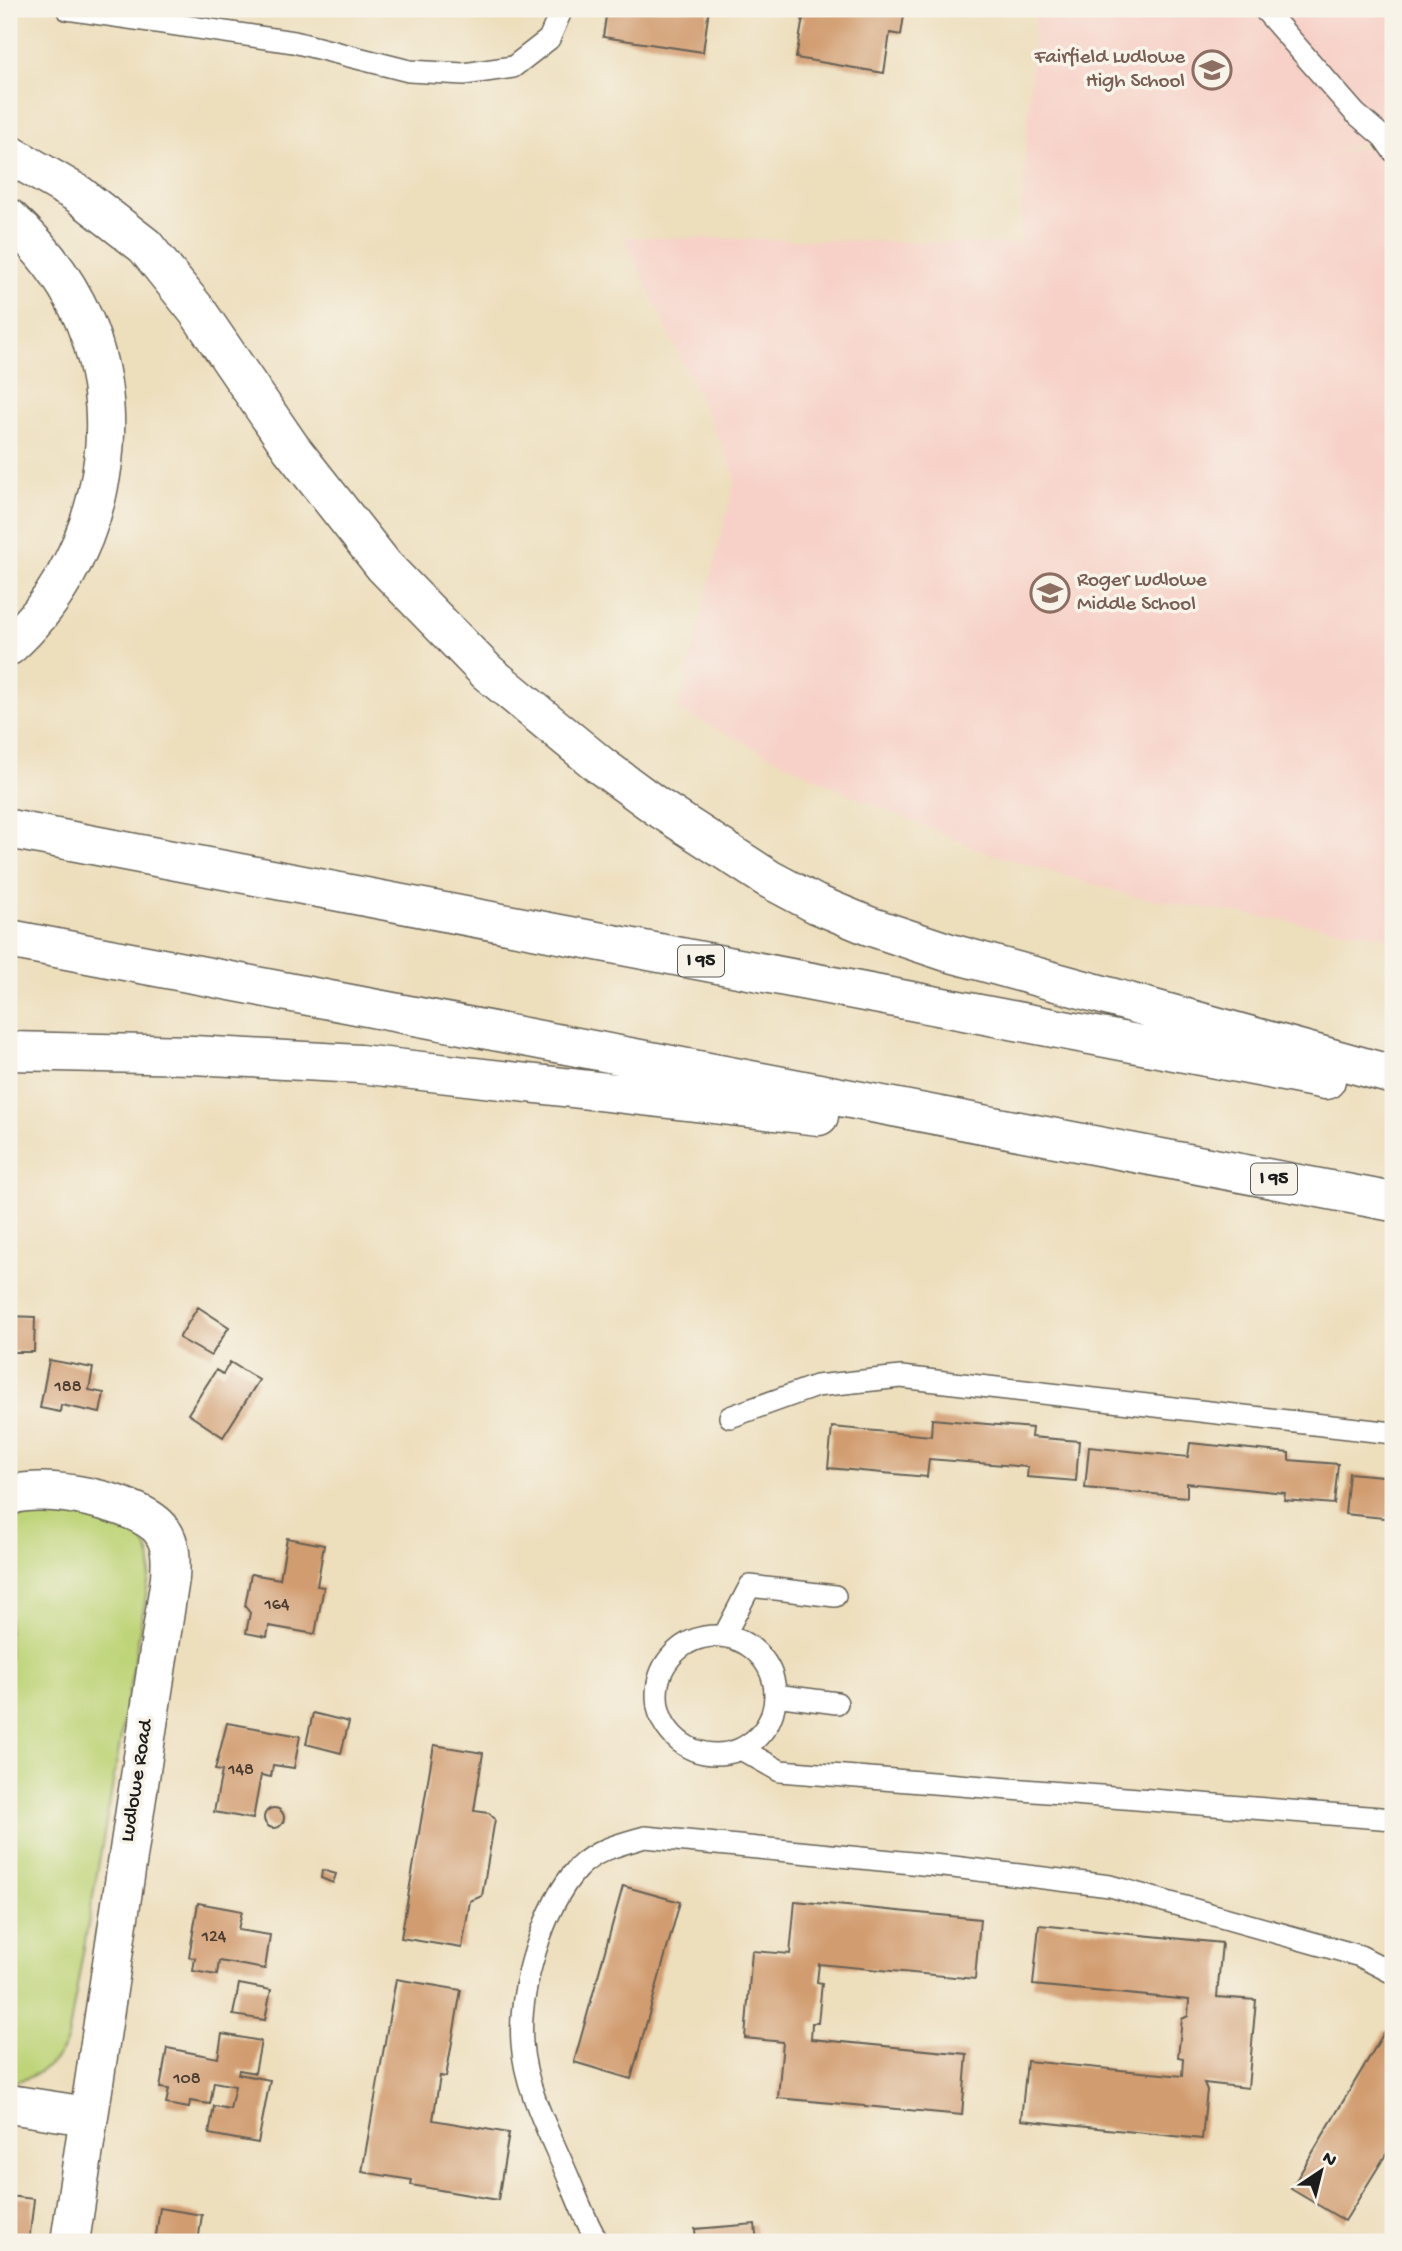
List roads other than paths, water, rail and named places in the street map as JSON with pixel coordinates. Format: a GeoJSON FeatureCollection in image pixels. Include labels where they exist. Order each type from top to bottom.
{"type":"FeatureCollection","features":[{"type":"Feature","properties":{"kind":"main road"},"geometry":{"type":"LineString","coordinates":[[9,154],[78,194],[145,246],[198,312],[290,448],[392,575],[496,680],[600,765],[656,806],[769,879],[816,904],[869,926],[971,959],[1393,1075]]}},
{"type":"Feature","properties":{"kind":"main road"},"geometry":{"type":"LineString","coordinates":[[9,218],[53,266],[85,321],[96,364],[104,421],[103,463],[85,539],[67,576],[43,611],[9,646]]}},
{"type":"Feature","properties":{"kind":"main road","name":"I 95"},"geometry":{"type":"LineString","coordinates":[[9,829],[1393,1093]]}},
{"type":"Feature","properties":{"kind":"main road","name":"I 95"},"geometry":{"type":"LineString","coordinates":[[9,939],[1393,1202]]}},
{"type":"Feature","properties":{"kind":"main road"},"geometry":{"type":"LineString","coordinates":[[9,1051],[193,1055],[360,1064],[1154,1156]]}},
{"type":"Feature","properties":{"kind":"main road","name":"Ludlowe Road"},"geometry":{"type":"LineString","coordinates":[[9,1496],[36,1490],[127,1507],[154,1521],[167,1540],[171,1553],[170,1578],[70,2242]]}},
{"type":"Feature","properties":{"kind":"main road"},"geometry":{"type":"LineString","coordinates":[[9,2104],[87,2116]]}},
{"type":"Feature","properties":{"kind":"lane"},"geometry":{"type":"LineString","coordinates":[[67,9],[293,42],[409,71],[464,74],[513,67],[549,39],[562,9]]}},
{"type":"Feature","properties":{"kind":"lane"},"geometry":{"type":"LineString","coordinates":[[1264,9],[1355,113],[1390,139]]}},
{"type":"Feature","properties":{"kind":"lane"},"geometry":{"type":"LineString","coordinates":[[730,1417],[816,1386],[901,1377],[1393,1433]]}},
{"type":"Feature","properties":{"kind":"lane"},"geometry":{"type":"LineString","coordinates":[[724,1636],[750,1586],[835,1596]]}},
{"type":"Feature","properties":{"kind":"lane"},"geometry":{"type":"LineString","coordinates":[[724,1636],[743,1642],[758,1654],[769,1669],[775,1695],[768,1723],[757,1739],[741,1749],[721,1755],[701,1753],[682,1744],[667,1730],[658,1712],[656,1691],[661,1671],[673,1654],[688,1643],[705,1637],[724,1636]]}},
{"type":"Feature","properties":{"kind":"lane"},"geometry":{"type":"LineString","coordinates":[[775,1695],[837,1703]]}},
{"type":"Feature","properties":{"kind":"lane"},"geometry":{"type":"LineString","coordinates":[[741,1749],[780,1770],[1393,1819]]}},
{"type":"Feature","properties":{"kind":"lane"},"geometry":{"type":"LineString","coordinates":[[598,2242],[535,2101],[522,2044],[525,1996],[548,1919],[557,1899],[579,1868],[608,1847],[645,1838],[953,1867],[1110,1886],[1360,1956],[1393,1973]]}},
{"type":"Feature","properties":{"kind":"place","name":"Fairfield Ludlowe High School"},"geometry":{"type":"Point","coordinates":[1212,70]}},
{"type":"Feature","properties":{"kind":"place","name":"Roger Ludlowe Middle School"},"geometry":{"type":"Point","coordinates":[1050,593]}}]}
